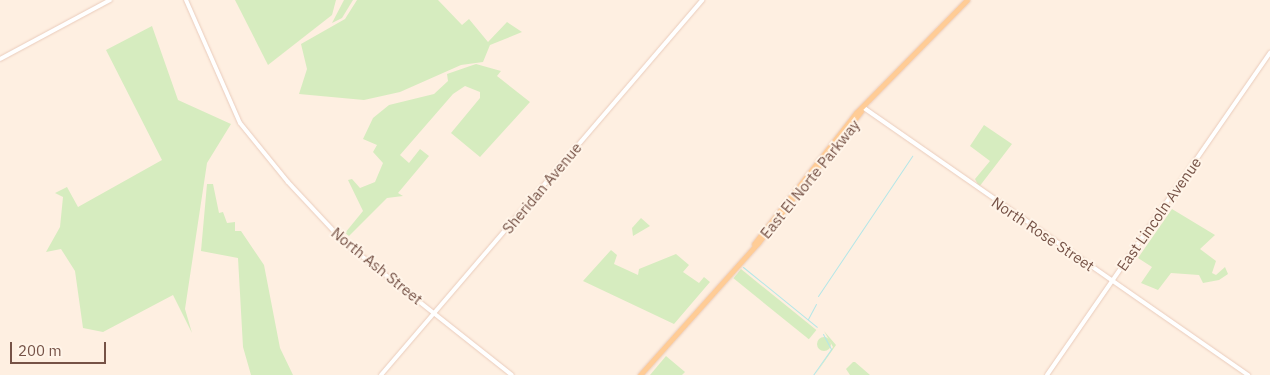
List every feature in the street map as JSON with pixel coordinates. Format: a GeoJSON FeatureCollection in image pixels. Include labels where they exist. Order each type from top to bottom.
{"type":"FeatureCollection","features":[{"type":"Feature","properties":{"kind":"main road","name":"East El Norte Parkway"},"geometry":{"type":"LineString","coordinates":[[640,375],[754,244],[794,187],[862,110],[967,0]]}},
{"type":"Feature","properties":{"kind":"street"},"geometry":{"type":"LineString","coordinates":[[0,59],[110,0]]}},
{"type":"Feature","properties":{"kind":"street","name":"North Ash Street"},"geometry":{"type":"LineString","coordinates":[[186,0],[237,117],[330,229],[512,375]]}},
{"type":"Feature","properties":{"kind":"street","name":"Sheridan Avenue"},"geometry":{"type":"LineString","coordinates":[[381,375],[433,311],[702,0]]}},
{"type":"Feature","properties":{"kind":"street","name":"East Lincoln Avenue"},"geometry":{"type":"LineString","coordinates":[[1047,375],[1270,53]]}},
{"type":"Feature","properties":{"kind":"street","name":"North Rose Street"},"geometry":{"type":"LineString","coordinates":[[862,110],[1248,375]]}},
{"type":"Feature","properties":{"kind":"green space"},"geometry":{"type":"Polygon","coordinates":[[[235,0],[336,0],[332,15],[268,65],[235,0]]]}},
{"type":"Feature","properties":{"kind":"green space"},"geometry":{"type":"Polygon","coordinates":[[[344,0],[353,0],[342,18],[332,23],[344,0]]]}},
{"type":"Feature","properties":{"kind":"green space"},"geometry":{"type":"Polygon","coordinates":[[[357,0],[438,0],[462,25],[469,19],[488,42],[507,22],[522,32],[490,45],[483,62],[461,65],[400,92],[364,100],[299,94],[307,69],[301,44],[345,19],[357,0]]]}},
{"type":"Feature","properties":{"kind":"green space"},"geometry":{"type":"Polygon","coordinates":[[[152,26],[178,100],[231,124],[207,163],[185,309],[192,333],[173,295],[103,332],[83,328],[75,271],[61,249],[46,252],[60,227],[63,197],[55,193],[67,187],[78,207],[162,160],[106,50],[152,26]]]}},
{"type":"Feature","properties":{"kind":"green space"},"geometry":{"type":"Polygon","coordinates":[[[476,64],[501,71],[497,76],[530,102],[480,157],[451,133],[480,98],[480,92],[465,86],[453,94],[400,155],[409,163],[420,149],[429,156],[398,193],[403,196],[387,198],[349,236],[345,233],[363,211],[348,180],[352,179],[360,188],[375,182],[383,163],[373,152],[377,145],[363,139],[373,118],[389,105],[434,94],[448,81],[447,74],[476,64]]]}},
{"type":"Feature","properties":{"kind":"green space"},"geometry":{"type":"Polygon","coordinates":[[[984,125],[1012,144],[979,187],[975,179],[990,161],[970,146],[984,125]]]}},
{"type":"Feature","properties":{"kind":"green space"},"geometry":{"type":"Polygon","coordinates":[[[207,184],[213,184],[219,213],[223,212],[227,223],[235,222],[235,231],[241,231],[264,265],[280,348],[293,375],[251,375],[243,347],[238,258],[201,251],[207,184]]]}},
{"type":"Feature","properties":{"kind":"green space"},"geometry":{"type":"Polygon","coordinates":[[[1172,209],[1215,235],[1200,249],[1216,261],[1212,273],[1216,275],[1225,267],[1228,274],[1219,280],[1203,283],[1199,275],[1171,273],[1158,290],[1141,283],[1152,267],[1138,258],[1172,209]]]}},
{"type":"Feature","properties":{"kind":"green space"},"geometry":{"type":"Polygon","coordinates":[[[641,218],[650,226],[633,236],[632,228],[641,218]]]}},
{"type":"Feature","properties":{"kind":"green space"},"geometry":{"type":"Polygon","coordinates":[[[611,250],[617,255],[614,264],[638,275],[639,269],[676,254],[689,265],[683,272],[699,283],[704,277],[710,282],[674,324],[583,281],[611,250]]]}},
{"type":"Feature","properties":{"kind":"green space"},"geometry":{"type":"Polygon","coordinates":[[[741,269],[816,330],[809,339],[733,278],[741,269]]]}},
{"type":"Feature","properties":{"kind":"green space"},"geometry":{"type":"Polygon","coordinates":[[[824,331],[836,345],[815,375],[833,347],[824,331]]]}},
{"type":"Feature","properties":{"kind":"green space"},"geometry":{"type":"Polygon","coordinates":[[[821,337],[827,337],[831,344],[827,351],[821,351],[817,347],[817,341],[821,337]]]}},
{"type":"Feature","properties":{"kind":"green space"},"geometry":{"type":"Polygon","coordinates":[[[666,356],[685,372],[682,375],[650,375],[666,356]]]}},
{"type":"Feature","properties":{"kind":"green space"},"geometry":{"type":"Polygon","coordinates":[[[853,362],[870,375],[850,375],[846,369],[853,362]]]}},
{"type":"Feature","properties":{"kind":"waterway"},"geometry":{"type":"LineString","coordinates":[[818,296],[912,156]]}},
{"type":"Feature","properties":{"kind":"waterway"},"geometry":{"type":"LineString","coordinates":[[743,267],[817,327]]}},
{"type":"Feature","properties":{"kind":"waterway"},"geometry":{"type":"LineString","coordinates":[[808,319],[816,304]]}},
{"type":"Feature","properties":{"kind":"waterway"},"geometry":{"type":"LineString","coordinates":[[813,375],[831,349],[823,334]]}}]}
